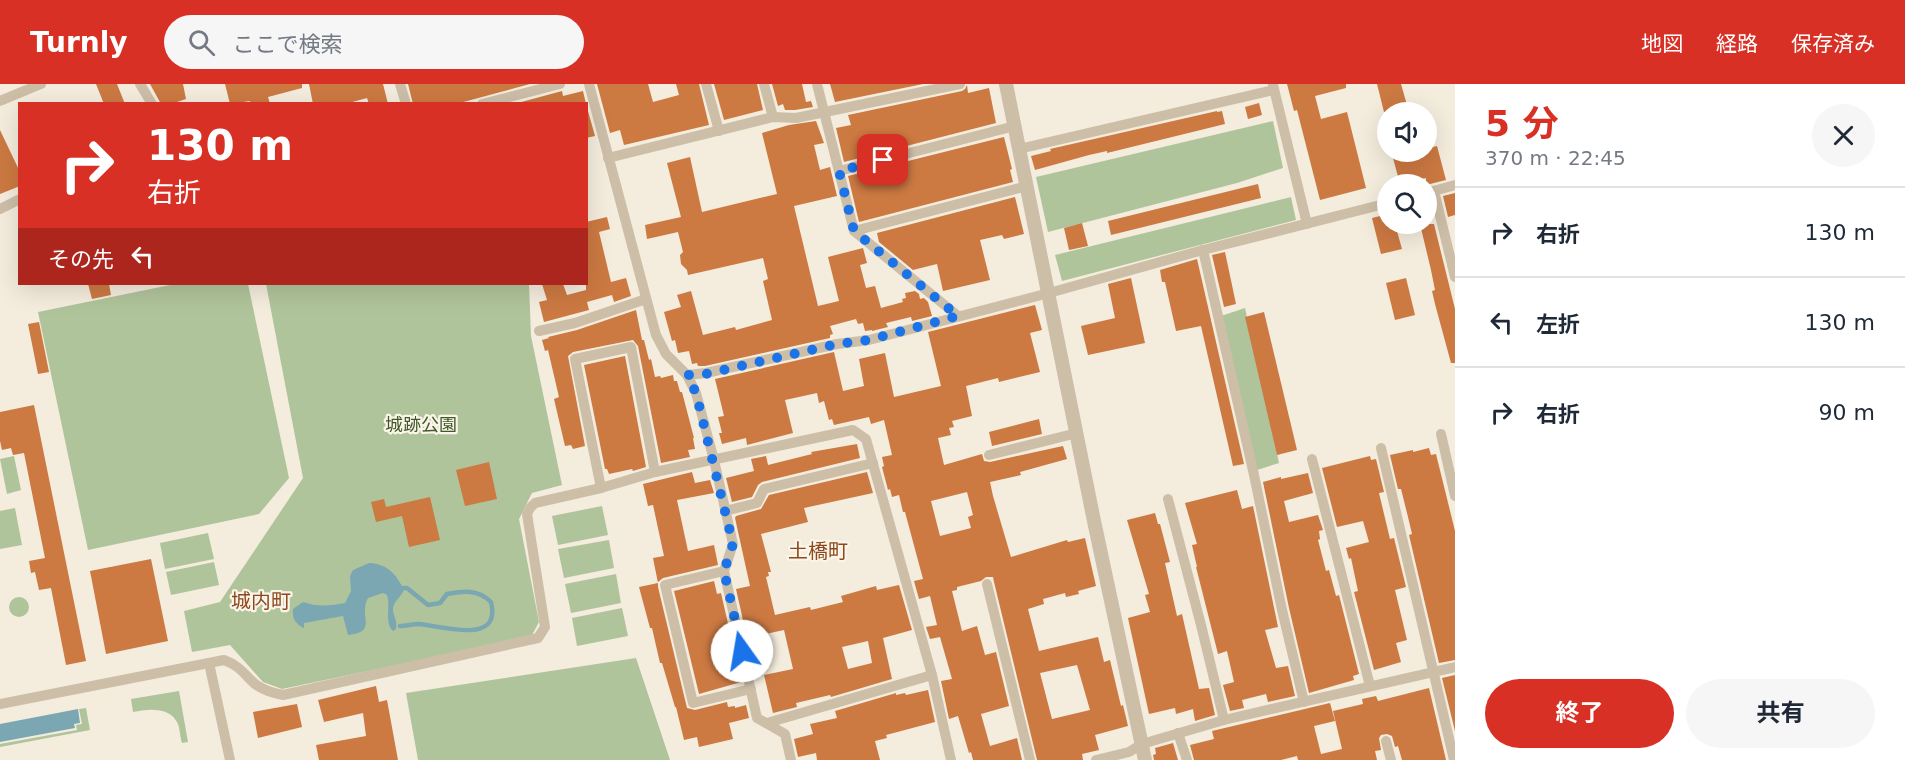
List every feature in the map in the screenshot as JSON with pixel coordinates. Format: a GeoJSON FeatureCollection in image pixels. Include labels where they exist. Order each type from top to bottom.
{"type":"FeatureCollection","features":[{"type":"Feature","properties":{"kind":"street"},"geometry":{"type":"LineString","coordinates":[[0,100],[40,84]]}},
{"type":"Feature","properties":{"kind":"street"},"geometry":{"type":"LineString","coordinates":[[141,84],[151,102]]}},
{"type":"Feature","properties":{"kind":"street"},"geometry":{"type":"LineString","coordinates":[[400,84],[405,102]]}},
{"type":"Feature","properties":{"kind":"street"},"geometry":{"type":"LineString","coordinates":[[490,102],[560,84]]}},
{"type":"Feature","properties":{"kind":"street"},"geometry":{"type":"LineString","coordinates":[[589,84],[656,335],[666,354],[687,375],[696,393],[714,460],[733,544],[724,571],[757,718],[785,734],[790,760]]}},
{"type":"Feature","properties":{"kind":"street"},"geometry":{"type":"LineString","coordinates":[[706,84],[719,131]]}},
{"type":"Feature","properties":{"kind":"street"},"geometry":{"type":"LineString","coordinates":[[764,84],[773,117]]}},
{"type":"Feature","properties":{"kind":"street"},"geometry":{"type":"LineString","coordinates":[[817,84],[854,231],[958,316]]}},
{"type":"Feature","properties":{"kind":"street"},"geometry":{"type":"LineString","coordinates":[[608,158],[773,117],[796,118],[960,84]]}},
{"type":"Feature","properties":{"kind":"street"},"geometry":{"type":"LineString","coordinates":[[1006,84],[1145,760]]}},
{"type":"Feature","properties":{"kind":"street"},"geometry":{"type":"LineString","coordinates":[[1020,149],[1273,87],[1307,224]]}},
{"type":"Feature","properties":{"kind":"street"},"geometry":{"type":"LineString","coordinates":[[839,171],[1015,126]]}},
{"type":"Feature","properties":{"kind":"street"},"geometry":{"type":"LineString","coordinates":[[1437,190],[1455,185]]}},
{"type":"Feature","properties":{"kind":"street"},"geometry":{"type":"LineString","coordinates":[[854,231],[1027,186]]}},
{"type":"Feature","properties":{"kind":"street"},"geometry":{"type":"LineString","coordinates":[[0,210],[18,200]]}},
{"type":"Feature","properties":{"kind":"street"},"geometry":{"type":"LineString","coordinates":[[687,375],[706,374],[837,344],[869,340],[1377,206]]}},
{"type":"Feature","properties":{"kind":"street"},"geometry":{"type":"LineString","coordinates":[[1437,216],[1455,277]]}},
{"type":"Feature","properties":{"kind":"street"},"geometry":{"type":"LineString","coordinates":[[1203,250],[1304,702]]}},
{"type":"Feature","properties":{"kind":"street"},"geometry":{"type":"LineString","coordinates":[[539,331],[575,323],[646,298]]}},
{"type":"Feature","properties":{"kind":"street"},"geometry":{"type":"LineString","coordinates":[[602,488],[575,359],[631,347],[656,472]]}},
{"type":"Feature","properties":{"kind":"street"},"geometry":{"type":"LineString","coordinates":[[0,704],[224,660],[236,665],[257,685],[270,692],[283,695],[538,638],[545,627],[528,514],[530,508],[535,504],[656,472],[853,430],[866,439],[932,675],[951,760]]}},
{"type":"Feature","properties":{"kind":"street"},"geometry":{"type":"LineString","coordinates":[[989,455],[1077,433]]}},
{"type":"Feature","properties":{"kind":"street"},"geometry":{"type":"LineString","coordinates":[[1441,434],[1455,496]]}},
{"type":"Feature","properties":{"kind":"street"},"geometry":{"type":"LineString","coordinates":[[1381,448],[1454,760]]}},
{"type":"Feature","properties":{"kind":"street"},"geometry":{"type":"LineString","coordinates":[[1312,459],[1370,686]]}},
{"type":"Feature","properties":{"kind":"street"},"geometry":{"type":"LineString","coordinates":[[725,511],[757,503],[764,489],[873,463]]}},
{"type":"Feature","properties":{"kind":"street"},"geometry":{"type":"LineString","coordinates":[[1168,499],[1202,625],[1224,720]]}},
{"type":"Feature","properties":{"kind":"street"},"geometry":{"type":"LineString","coordinates":[[724,571],[665,585],[693,703],[751,689]]}},
{"type":"Feature","properties":{"kind":"street"},"geometry":{"type":"LineString","coordinates":[[987,584],[1030,760]]}},
{"type":"Feature","properties":{"kind":"street"},"geometry":{"type":"LineString","coordinates":[[209,663],[230,760]]}},
{"type":"Feature","properties":{"kind":"street"},"geometry":{"type":"LineString","coordinates":[[1096,760],[1130,752],[1142,744],[1224,720],[1455,667]]}},
{"type":"Feature","properties":{"kind":"street"},"geometry":{"type":"LineString","coordinates":[[767,723],[932,675]]}},
{"type":"Feature","properties":{"kind":"street"},"geometry":{"type":"LineString","coordinates":[[1178,733],[1187,760]]}},
{"type":"Feature","properties":{"kind":"street"},"geometry":{"type":"LineString","coordinates":[[1386,741],[1391,760]]}},
{"type":"Feature","properties":{"kind":"green space"},"geometry":{"type":"Polygon","coordinates":[[[1273,121],[1283,168],[1237,183],[1048,232],[1036,177],[1273,121]]]}},
{"type":"Feature","properties":{"kind":"green space"},"geometry":{"type":"Polygon","coordinates":[[[1291,197],[1296,220],[1062,281],[1055,255],[1291,197]]]}},
{"type":"Feature","properties":{"kind":"green space"},"geometry":{"type":"Polygon","coordinates":[[[170,285],[248,285],[289,478],[259,514],[88,550],[38,312],[170,285]]]}},
{"type":"Feature","properties":{"kind":"green space","name":"城跡公園"},"geometry":{"type":"Polygon","coordinates":[[[266,285],[529,285],[531,336],[562,485],[532,493],[519,519],[539,622],[531,637],[282,689],[263,682],[230,645],[192,652],[184,611],[220,602],[303,478],[266,285]]]}},
{"type":"Feature","properties":{"kind":"green space"},"geometry":{"type":"Polygon","coordinates":[[[1245,308],[1279,463],[1257,470],[1221,316],[1245,308]]]}},
{"type":"Feature","properties":{"kind":"green space"},"geometry":{"type":"Polygon","coordinates":[[[14,456],[21,490],[7,494],[0,459],[14,456]]]}},
{"type":"Feature","properties":{"kind":"green space"},"geometry":{"type":"Polygon","coordinates":[[[602,506],[608,535],[558,545],[552,516],[602,506]]]}},
{"type":"Feature","properties":{"kind":"green space"},"geometry":{"type":"Polygon","coordinates":[[[15,508],[22,545],[0,549],[0,511],[15,508]]]}},
{"type":"Feature","properties":{"kind":"green space"},"geometry":{"type":"Polygon","coordinates":[[[208,533],[214,559],[165,569],[160,543],[208,533]]]}},
{"type":"Feature","properties":{"kind":"green space"},"geometry":{"type":"Polygon","coordinates":[[[609,540],[614,568],[564,578],[558,549],[609,540]]]}},
{"type":"Feature","properties":{"kind":"green space"},"geometry":{"type":"Polygon","coordinates":[[[214,562],[219,585],[171,595],[166,572],[214,562]]]}},
{"type":"Feature","properties":{"kind":"green space"},"geometry":{"type":"Polygon","coordinates":[[[616,574],[621,603],[571,613],[565,584],[616,574]]]}},
{"type":"Feature","properties":{"kind":"green space"},"geometry":{"type":"Polygon","coordinates":[[[19,597],[26,600],[29,607],[26,614],[19,617],[12,614],[9,607],[12,600],[19,597]]]}},
{"type":"Feature","properties":{"kind":"green space"},"geometry":{"type":"Polygon","coordinates":[[[622,608],[628,636],[577,646],[572,618],[622,608]]]}},
{"type":"Feature","properties":{"kind":"green space"},"geometry":{"type":"Polygon","coordinates":[[[636,658],[670,760],[418,760],[406,693],[636,658]]]}},
{"type":"Feature","properties":{"kind":"green space"},"geometry":{"type":"Polygon","coordinates":[[[179,691],[188,742],[182,743],[178,724],[170,714],[158,710],[133,712],[131,699],[179,691]]]}},
{"type":"Feature","properties":{"kind":"green space"},"geometry":{"type":"Polygon","coordinates":[[[86,708],[90,730],[0,747],[0,744],[77,730],[76,725],[82,724],[79,709],[86,708]]]}},
{"type":"Feature","properties":{"kind":"water"},"geometry":{"type":"Polygon","coordinates":[[[369,563],[381,565],[391,571],[404,590],[393,606],[396,629],[393,631],[390,627],[387,595],[383,593],[368,598],[365,627],[357,633],[348,635],[343,616],[304,623],[304,628],[296,623],[293,609],[303,602],[324,606],[345,603],[351,591],[350,576],[353,570],[369,563]]]}},
{"type":"Feature","properties":{"kind":"water"},"geometry":{"type":"Polygon","coordinates":[[[78,709],[80,723],[74,724],[75,728],[0,742],[0,724],[78,709]]]}},
{"type":"Feature","properties":{"kind":"building"},"geometry":{"type":"Polygon","coordinates":[[[96,84],[117,84],[124,102],[103,102],[96,84]]]}},
{"type":"Feature","properties":{"kind":"building"},"geometry":{"type":"Polygon","coordinates":[[[150,84],[183,84],[186,99],[177,102],[160,102],[150,84]]]}},
{"type":"Feature","properties":{"kind":"building"},"geometry":{"type":"Polygon","coordinates":[[[225,84],[302,84],[302,88],[268,97],[269,102],[230,102],[225,84]]]}},
{"type":"Feature","properties":{"kind":"building"},"geometry":{"type":"Polygon","coordinates":[[[309,84],[383,84],[388,102],[368,102],[367,98],[352,102],[313,102],[309,84]]]}},
{"type":"Feature","properties":{"kind":"building"},"geometry":{"type":"Polygon","coordinates":[[[408,84],[530,84],[463,102],[412,102],[408,84]]]}},
{"type":"Feature","properties":{"kind":"building"},"geometry":{"type":"Polygon","coordinates":[[[597,84],[648,84],[653,102],[679,95],[676,84],[699,84],[709,125],[624,145],[620,130],[610,133],[597,84]]]}},
{"type":"Feature","properties":{"kind":"building"},"geometry":{"type":"Polygon","coordinates":[[[714,84],[757,84],[763,110],[724,120],[714,84]]]}},
{"type":"Feature","properties":{"kind":"building"},"geometry":{"type":"Polygon","coordinates":[[[772,84],[802,84],[806,102],[811,101],[813,107],[785,110],[783,104],[778,106],[772,84]]]}},
{"type":"Feature","properties":{"kind":"building"},"geometry":{"type":"Polygon","coordinates":[[[830,84],[923,84],[835,102],[830,84]]]}},
{"type":"Feature","properties":{"kind":"building"},"geometry":{"type":"Polygon","coordinates":[[[1287,84],[1346,84],[1346,88],[1315,96],[1321,119],[1347,112],[1366,188],[1320,200],[1297,110],[1294,111],[1287,84]]]}},
{"type":"Feature","properties":{"kind":"building"},"geometry":{"type":"Polygon","coordinates":[[[1377,84],[1401,84],[1406,102],[1382,102],[1377,84]]]}},
{"type":"Feature","properties":{"kind":"building"},"geometry":{"type":"Polygon","coordinates":[[[967,85],[968,93],[989,88],[996,123],[844,162],[836,128],[851,125],[848,115],[962,91],[967,85]]]}},
{"type":"Feature","properties":{"kind":"building"},"geometry":{"type":"Polygon","coordinates":[[[562,91],[563,96],[583,91],[586,102],[521,102],[562,91]]]}},
{"type":"Feature","properties":{"kind":"building"},"geometry":{"type":"Polygon","coordinates":[[[1259,103],[1262,115],[1248,119],[1245,107],[1259,103]]]}},
{"type":"Feature","properties":{"kind":"building"},"geometry":{"type":"Polygon","coordinates":[[[588,111],[595,136],[588,138],[588,111]]]}},
{"type":"Feature","properties":{"kind":"building"},"geometry":{"type":"Polygon","coordinates":[[[1222,111],[1225,124],[1107,153],[1107,151],[1089,155],[1035,170],[1031,156],[1051,151],[1050,149],[1222,111]]]}},
{"type":"Feature","properties":{"kind":"building"},"geometry":{"type":"Polygon","coordinates":[[[816,121],[824,143],[814,145],[820,170],[830,167],[837,196],[794,206],[818,306],[839,301],[828,257],[863,248],[867,263],[860,265],[866,288],[875,286],[881,308],[903,302],[902,299],[906,298],[905,293],[915,291],[919,294],[920,299],[924,298],[928,302],[932,316],[912,321],[911,317],[886,323],[888,327],[872,331],[865,331],[863,323],[858,324],[856,319],[830,326],[833,334],[830,338],[705,366],[692,364],[689,351],[678,353],[675,340],[672,341],[664,312],[681,307],[677,295],[691,291],[703,335],[735,327],[736,330],[772,320],[763,281],[768,279],[763,258],[688,275],[687,270],[681,264],[680,255],[683,252],[678,232],[647,239],[645,225],[681,217],[667,163],[690,157],[702,212],[777,194],[762,133],[789,125],[816,121]]]}},
{"type":"Feature","properties":{"kind":"building"},"geometry":{"type":"Polygon","coordinates":[[[0,130],[18,168],[18,187],[0,194],[0,130]]]}},
{"type":"Feature","properties":{"kind":"building"},"geometry":{"type":"Polygon","coordinates":[[[1004,137],[1013,182],[859,222],[848,176],[1004,137]]]}},
{"type":"Feature","properties":{"kind":"building"},"geometry":{"type":"Polygon","coordinates":[[[1437,146],[1446,180],[1437,182],[1437,174],[1397,174],[1394,162],[1437,162],[1437,146]]]}},
{"type":"Feature","properties":{"kind":"building"},"geometry":{"type":"Polygon","coordinates":[[[1258,184],[1261,198],[1111,235],[1108,221],[1258,184]]]}},
{"type":"Feature","properties":{"kind":"building"},"geometry":{"type":"Polygon","coordinates":[[[1455,193],[1455,215],[1448,217],[1443,196],[1455,193]]]}},
{"type":"Feature","properties":{"kind":"building"},"geometry":{"type":"Polygon","coordinates":[[[1015,197],[1024,234],[1004,239],[1002,235],[980,240],[990,280],[943,291],[937,264],[913,270],[879,242],[877,233],[1015,197]]]}},
{"type":"Feature","properties":{"kind":"building"},"geometry":{"type":"Polygon","coordinates":[[[607,217],[610,229],[599,232],[611,282],[626,278],[631,296],[614,302],[612,295],[587,302],[589,310],[544,322],[539,302],[547,300],[542,285],[563,285],[567,295],[586,290],[586,285],[588,285],[588,222],[607,217]]]}},
{"type":"Feature","properties":{"kind":"building"},"geometry":{"type":"Polygon","coordinates":[[[1377,217],[1377,234],[1398,234],[1402,249],[1381,254],[1372,218],[1377,217]]]}},
{"type":"Feature","properties":{"kind":"building"},"geometry":{"type":"Polygon","coordinates":[[[1082,223],[1088,246],[1069,250],[1064,228],[1082,223]]]}},
{"type":"Feature","properties":{"kind":"building"},"geometry":{"type":"Polygon","coordinates":[[[1422,234],[1436,234],[1455,309],[1455,363],[1451,363],[1435,304],[1431,270],[1422,234]]]}},
{"type":"Feature","properties":{"kind":"building"},"geometry":{"type":"Polygon","coordinates":[[[1225,252],[1236,304],[1224,307],[1212,255],[1225,252]]]}},
{"type":"Feature","properties":{"kind":"building"},"geometry":{"type":"Polygon","coordinates":[[[1197,259],[1244,464],[1233,466],[1201,326],[1176,331],[1165,282],[1162,282],[1160,270],[1197,259]]]}},
{"type":"Feature","properties":{"kind":"building"},"geometry":{"type":"Polygon","coordinates":[[[1131,278],[1145,343],[1088,355],[1081,326],[1115,318],[1108,284],[1131,278]]]}},
{"type":"Feature","properties":{"kind":"building"},"geometry":{"type":"Polygon","coordinates":[[[1406,278],[1415,315],[1395,320],[1386,283],[1406,278]]]}},
{"type":"Feature","properties":{"kind":"building"},"geometry":{"type":"Polygon","coordinates":[[[88,285],[109,285],[111,295],[92,299],[88,285]]]}},
{"type":"Feature","properties":{"kind":"building"},"geometry":{"type":"Polygon","coordinates":[[[1035,305],[1042,330],[1030,333],[1040,372],[999,382],[998,378],[966,386],[972,416],[952,421],[954,427],[949,428],[951,435],[938,438],[944,465],[982,454],[984,461],[990,462],[1063,446],[1067,459],[1020,472],[1021,475],[990,482],[1011,557],[1067,540],[1068,542],[1085,538],[1096,586],[1078,591],[1079,594],[1066,597],[1065,593],[1043,599],[1044,604],[1028,609],[1039,651],[1098,637],[1104,662],[1110,660],[1128,726],[1095,735],[1099,750],[1082,754],[1083,760],[1037,760],[993,577],[986,577],[952,591],[962,631],[977,626],[985,655],[996,652],[1009,706],[981,714],[990,746],[1017,738],[1022,760],[973,760],[958,716],[949,719],[941,681],[952,679],[940,637],[930,639],[926,627],[937,625],[930,596],[919,599],[914,581],[923,579],[905,512],[903,512],[899,495],[892,497],[890,489],[888,490],[882,467],[884,466],[882,457],[892,455],[884,420],[871,424],[869,417],[834,425],[832,419],[829,420],[824,401],[819,403],[817,393],[785,400],[793,433],[747,445],[746,438],[722,444],[718,417],[724,416],[715,379],[834,352],[843,391],[864,386],[859,359],[885,353],[894,397],[941,386],[928,332],[1035,305]],[[967,492],[931,501],[940,536],[971,528],[968,517],[973,515],[967,492]],[[1077,665],[1040,673],[1052,719],[1090,710],[1077,665]]]}},
{"type":"Feature","properties":{"kind":"building"},"geometry":{"type":"Polygon","coordinates":[[[636,310],[642,340],[644,340],[649,360],[651,359],[655,377],[673,375],[674,381],[677,381],[680,392],[682,392],[694,438],[695,449],[688,450],[690,457],[661,463],[638,346],[633,340],[573,352],[568,356],[585,446],[573,449],[571,445],[565,446],[554,399],[559,397],[548,350],[545,351],[542,340],[636,310]]]}},
{"type":"Feature","properties":{"kind":"building"},"geometry":{"type":"Polygon","coordinates":[[[1264,312],[1297,450],[1277,455],[1245,317],[1264,312]]]}},
{"type":"Feature","properties":{"kind":"building"},"geometry":{"type":"Polygon","coordinates":[[[39,322],[49,372],[38,374],[28,324],[39,322]]]}},
{"type":"Feature","properties":{"kind":"building"},"geometry":{"type":"Polygon","coordinates":[[[625,356],[646,467],[609,474],[605,469],[584,365],[625,356]]]}},
{"type":"Feature","properties":{"kind":"building"},"geometry":{"type":"Polygon","coordinates":[[[34,405],[86,661],[66,665],[51,588],[39,590],[35,572],[31,573],[29,561],[45,558],[24,453],[13,455],[11,448],[2,450],[0,441],[0,412],[34,405]]]}},
{"type":"Feature","properties":{"kind":"building"},"geometry":{"type":"Polygon","coordinates":[[[1039,419],[1042,434],[992,446],[989,432],[1039,419]]]}},
{"type":"Feature","properties":{"kind":"building"},"geometry":{"type":"Polygon","coordinates":[[[857,444],[860,458],[762,482],[752,497],[732,502],[726,478],[754,471],[751,459],[766,456],[768,465],[812,454],[811,452],[857,444]]]}},
{"type":"Feature","properties":{"kind":"building"},"geometry":{"type":"Polygon","coordinates":[[[1429,448],[1431,455],[1436,454],[1455,531],[1455,660],[1439,663],[1409,535],[1412,534],[1408,517],[1390,455],[1429,448]]]}},
{"type":"Feature","properties":{"kind":"building"},"geometry":{"type":"Polygon","coordinates":[[[1370,456],[1371,460],[1376,459],[1384,492],[1379,493],[1390,539],[1394,538],[1406,587],[1395,590],[1407,640],[1396,643],[1401,662],[1374,670],[1354,592],[1358,591],[1351,558],[1349,559],[1346,548],[1369,542],[1363,521],[1337,527],[1322,468],[1370,456]]]}},
{"type":"Feature","properties":{"kind":"building"},"geometry":{"type":"Polygon","coordinates":[[[489,462],[497,499],[465,506],[456,470],[489,462]]]}},
{"type":"Feature","properties":{"kind":"building"},"geometry":{"type":"Polygon","coordinates":[[[692,472],[695,483],[710,480],[714,493],[677,500],[688,551],[714,545],[718,565],[663,578],[658,583],[653,558],[664,556],[653,505],[648,506],[643,484],[692,472]]]}},
{"type":"Feature","properties":{"kind":"building"},"geometry":{"type":"Polygon","coordinates":[[[867,472],[873,493],[804,508],[808,522],[761,534],[771,572],[768,572],[769,576],[766,577],[775,615],[810,607],[811,610],[843,602],[841,596],[876,586],[877,590],[899,585],[912,630],[883,638],[892,679],[831,697],[830,695],[796,703],[797,707],[773,713],[764,675],[793,669],[784,630],[747,638],[736,589],[750,586],[735,518],[761,509],[769,495],[867,472]],[[868,641],[842,647],[848,669],[872,663],[868,641]]]}},
{"type":"Feature","properties":{"kind":"building"},"geometry":{"type":"Polygon","coordinates":[[[1308,473],[1313,493],[1284,501],[1289,522],[1318,515],[1323,530],[1319,531],[1320,539],[1318,540],[1326,571],[1329,570],[1336,596],[1339,595],[1359,674],[1353,676],[1354,680],[1309,693],[1263,482],[1308,473]]]}},
{"type":"Feature","properties":{"kind":"building"},"geometry":{"type":"Polygon","coordinates":[[[1237,490],[1242,509],[1253,506],[1278,627],[1265,630],[1276,668],[1288,666],[1295,696],[1268,702],[1266,694],[1242,700],[1244,708],[1230,711],[1223,685],[1234,682],[1227,651],[1218,654],[1196,567],[1192,545],[1197,544],[1185,503],[1237,490]]]}},
{"type":"Feature","properties":{"kind":"building"},"geometry":{"type":"Polygon","coordinates":[[[430,497],[440,540],[409,547],[402,516],[376,522],[371,502],[384,499],[386,507],[430,497]]]}},
{"type":"Feature","properties":{"kind":"building"},"geometry":{"type":"Polygon","coordinates":[[[1155,513],[1170,562],[1165,563],[1177,616],[1182,614],[1199,689],[1209,688],[1215,715],[1195,721],[1193,709],[1176,714],[1175,708],[1149,714],[1128,618],[1150,612],[1145,595],[1149,594],[1127,520],[1155,513]]]}},
{"type":"Feature","properties":{"kind":"building"},"geometry":{"type":"Polygon","coordinates":[[[151,559],[168,641],[106,654],[90,571],[151,559]]]}},
{"type":"Feature","properties":{"kind":"building"},"geometry":{"type":"Polygon","coordinates":[[[714,581],[717,594],[721,593],[732,641],[727,642],[734,666],[737,665],[741,682],[699,694],[674,591],[714,581]]]}},
{"type":"Feature","properties":{"kind":"building"},"geometry":{"type":"Polygon","coordinates":[[[658,583],[687,708],[695,710],[727,702],[728,707],[746,705],[749,718],[729,723],[733,739],[699,747],[697,737],[684,740],[639,587],[658,583]]]}},
{"type":"Feature","properties":{"kind":"building"},"geometry":{"type":"Polygon","coordinates":[[[1455,675],[1455,731],[1442,678],[1455,675]]]}},
{"type":"Feature","properties":{"kind":"building"},"geometry":{"type":"Polygon","coordinates":[[[376,686],[379,702],[387,700],[398,760],[319,760],[316,745],[366,736],[363,713],[324,722],[318,700],[376,686]]]}},
{"type":"Feature","properties":{"kind":"building"},"geometry":{"type":"Polygon","coordinates":[[[1429,688],[1446,760],[1402,760],[1398,746],[1395,747],[1392,736],[1387,734],[1379,738],[1381,750],[1375,751],[1377,760],[1298,760],[1297,756],[1281,760],[1194,760],[1190,745],[1214,739],[1212,731],[1330,703],[1335,721],[1314,726],[1321,754],[1342,749],[1333,711],[1363,704],[1362,699],[1376,696],[1378,701],[1429,688]]]}},
{"type":"Feature","properties":{"kind":"building"},"geometry":{"type":"Polygon","coordinates":[[[928,690],[935,722],[886,735],[887,738],[875,741],[880,760],[817,760],[816,753],[798,757],[794,739],[813,734],[810,724],[837,718],[835,711],[896,693],[896,695],[905,693],[906,695],[928,690]]]}},
{"type":"Feature","properties":{"kind":"building"},"geometry":{"type":"Polygon","coordinates":[[[297,704],[302,727],[258,738],[253,712],[297,704]]]}},
{"type":"Feature","properties":{"kind":"building"},"geometry":{"type":"Polygon","coordinates":[[[1173,743],[1178,760],[1154,760],[1155,748],[1173,743]]]}},
{"type":"Feature","properties":{"kind":"waterway"},"geometry":{"type":"LineString","coordinates":[[400,626],[419,624],[455,630],[479,629],[488,624],[492,616],[491,602],[476,593],[447,594],[440,603],[428,605],[407,588],[402,588]]}},
{"type":"Feature","properties":{"kind":"district","name":"土橋町"},"geometry":{"type":"Point","coordinates":[818,551]}},
{"type":"Feature","properties":{"kind":"district","name":"城内町"},"geometry":{"type":"Point","coordinates":[261,601]}},
{"type":"Feature","properties":{"kind":"route"},"geometry":{"type":"LineString","coordinates":[[742,651],[724,571],[733,544],[696,393],[687,375],[706,374],[837,344],[869,340],[958,316],[854,231],[839,171],[883,160]]}}]}
